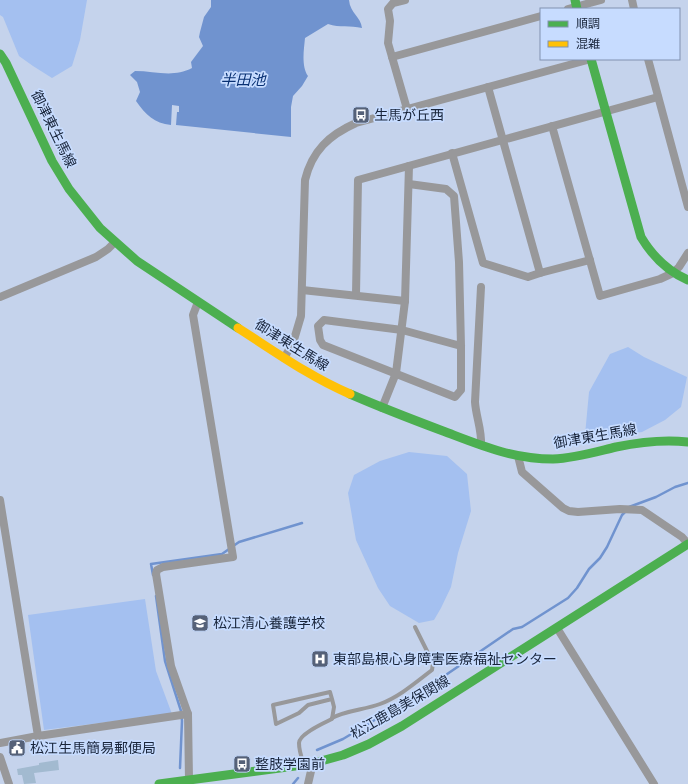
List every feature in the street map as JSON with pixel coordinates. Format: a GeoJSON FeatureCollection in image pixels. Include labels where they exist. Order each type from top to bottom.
{"type":"FeatureCollection","features":[{"type":"Feature","properties":{"kind":"main road","name":"御津東生馬線"},"geometry":{"type":"LineString","coordinates":[[0,54],[6,63],[52,161],[69,189],[88,215],[115,242],[137,261],[284,358],[334,388],[382,408],[499,452],[518,456],[552,458],[571,457],[647,441],[676,440],[688,442]]}},
{"type":"Feature","properties":{"kind":"main road"},"geometry":{"type":"LineString","coordinates":[[591,60],[641,237],[650,252],[664,267],[688,280]]}},
{"type":"Feature","properties":{"kind":"main road","name":"松江鹿島美保関線"},"geometry":{"type":"LineString","coordinates":[[159,784],[307,764],[343,755],[369,744],[402,726],[688,544]]}},
{"type":"Feature","properties":{"kind":"street"},"geometry":{"type":"LineString","coordinates":[[405,0],[393,3],[388,9],[390,21],[388,43],[407,109]]}},
{"type":"Feature","properties":{"kind":"street"},"geometry":{"type":"LineString","coordinates":[[574,6],[601,0]]}},
{"type":"Feature","properties":{"kind":"street"},"geometry":{"type":"LineString","coordinates":[[392,58],[540,16]]}},
{"type":"Feature","properties":{"kind":"street"},"geometry":{"type":"LineString","coordinates":[[284,358],[294,343],[301,316],[305,180],[308,167],[327,140],[343,129],[356,123],[587,60]]}},
{"type":"Feature","properties":{"kind":"street"},"geometry":{"type":"LineString","coordinates":[[648,60],[688,207]]}},
{"type":"Feature","properties":{"kind":"street"},"geometry":{"type":"LineString","coordinates":[[488,87],[540,274]]}},
{"type":"Feature","properties":{"kind":"street"},"geometry":{"type":"LineString","coordinates":[[356,295],[358,180],[658,97]]}},
{"type":"Feature","properties":{"kind":"street"},"geometry":{"type":"LineString","coordinates":[[552,126],[600,296],[660,279],[673,273],[680,267],[688,253]]}},
{"type":"Feature","properties":{"kind":"street"},"geometry":{"type":"LineString","coordinates":[[452,154],[483,263],[528,277],[590,260]]}},
{"type":"Feature","properties":{"kind":"street"},"geometry":{"type":"LineString","coordinates":[[382,408],[396,373],[406,301],[409,166]]}},
{"type":"Feature","properties":{"kind":"street"},"geometry":{"type":"LineString","coordinates":[[409,184],[446,189],[454,196],[460,262],[462,346],[461,390],[455,397],[324,345],[320,340],[318,326],[324,320],[402,330],[462,346]]}},
{"type":"Feature","properties":{"kind":"street"},"geometry":{"type":"LineString","coordinates":[[0,298],[96,257],[115,242]]}},
{"type":"Feature","properties":{"kind":"street"},"geometry":{"type":"LineString","coordinates":[[481,287],[475,402],[477,419],[481,430],[481,444]]}},
{"type":"Feature","properties":{"kind":"street"},"geometry":{"type":"LineString","coordinates":[[302,290],[406,301]]}},
{"type":"Feature","properties":{"kind":"street"},"geometry":{"type":"LineString","coordinates":[[189,780],[184,715],[171,666],[156,574],[157,570],[163,567],[233,557],[193,315],[198,302]]}},
{"type":"Feature","properties":{"kind":"street"},"geometry":{"type":"LineString","coordinates":[[518,456],[522,472],[563,508],[569,511],[578,512],[620,509],[642,510],[682,537],[688,544]]}},
{"type":"Feature","properties":{"kind":"street"},"geometry":{"type":"LineString","coordinates":[[0,500],[38,736]]}},
{"type":"Feature","properties":{"kind":"street"},"geometry":{"type":"LineString","coordinates":[[557,628],[654,784]]}},
{"type":"Feature","properties":{"kind":"street"},"geometry":{"type":"LineString","coordinates":[[0,742],[184,715]]}},
{"type":"Feature","properties":{"kind":"street"},"geometry":{"type":"LineString","coordinates":[[0,757],[9,784]]}},
{"type":"Feature","properties":{"kind":"street"},"geometry":{"type":"LineString","coordinates":[[307,764],[311,771],[308,784]]}},
{"type":"Feature","properties":{"kind":"lane"},"geometry":{"type":"LineString","coordinates":[[307,764],[299,743],[307,733],[332,718],[344,713],[389,700],[432,670],[433,663],[415,627]]}},
{"type":"Feature","properties":{"kind":"lane"},"geometry":{"type":"LineString","coordinates":[[332,699],[308,705],[298,713],[276,724],[273,705],[330,692],[332,699],[334,707],[332,718]]}},
{"type":"Feature","properties":{"kind":"shaded area"},"geometry":{"type":"Polygon","coordinates":[[[0,0],[87,0],[80,40],[72,66],[52,78],[19,56],[3,17],[0,15],[0,0]]]}},
{"type":"Feature","properties":{"kind":"shaded area"},"geometry":{"type":"Polygon","coordinates":[[[628,347],[644,357],[687,377],[681,407],[665,420],[642,432],[613,436],[585,435],[589,392],[610,354],[628,347]]]}},
{"type":"Feature","properties":{"kind":"shaded area"},"geometry":{"type":"Polygon","coordinates":[[[409,452],[447,456],[467,474],[471,511],[458,553],[451,587],[434,620],[419,623],[390,606],[378,588],[356,540],[348,493],[354,475],[380,461],[409,452]]]}},
{"type":"Feature","properties":{"kind":"shaded area"},"geometry":{"type":"Polygon","coordinates":[[[145,599],[156,671],[172,714],[44,730],[28,615],[145,599]]]}},
{"type":"Feature","properties":{"kind":"water","name":"半田池"},"geometry":{"type":"Polygon","coordinates":[[[211,0],[349,0],[351,8],[360,21],[362,28],[328,24],[305,38],[304,67],[308,76],[293,96],[291,107],[291,137],[176,125],[179,106],[172,105],[171,125],[165,124],[151,118],[136,101],[140,92],[137,82],[130,75],[135,71],[178,73],[192,68],[191,62],[203,46],[199,37],[204,17],[211,7],[211,0]]]}},
{"type":"Feature","properties":{"kind":"building"},"geometry":{"type":"Polygon","coordinates":[[[22,744],[24,752],[12,754],[10,747],[22,744]]]}},
{"type":"Feature","properties":{"kind":"building"},"geometry":{"type":"Polygon","coordinates":[[[58,760],[59,770],[34,773],[36,783],[24,784],[22,775],[18,775],[17,769],[58,760]]]}},
{"type":"Feature","properties":{"kind":"waterway"},"geometry":{"type":"LineString","coordinates":[[629,507],[688,483]]}},
{"type":"Feature","properties":{"kind":"waterway"},"geometry":{"type":"LineString","coordinates":[[317,750],[343,739],[418,694],[513,629],[522,627],[568,598],[577,588],[589,569],[600,558],[607,547],[622,515],[626,511]]}},
{"type":"Feature","properties":{"kind":"waterway"},"geometry":{"type":"LineString","coordinates":[[153,575],[151,564],[222,554],[239,542],[302,523]]}},
{"type":"Feature","properties":{"kind":"waterway"},"geometry":{"type":"LineString","coordinates":[[156,596],[165,661],[181,711],[180,768]]}},
{"type":"Feature","properties":{"kind":"waterway"},"geometry":{"type":"LineString","coordinates":[[293,784],[298,778]]}},
{"type":"Feature","properties":{"kind":"traffic: fast"},"geometry":{"type":"LineString","coordinates":[[575,0],[577,8]]}},
{"type":"Feature","properties":{"kind":"traffic: fast"},"geometry":{"type":"LineString","coordinates":[[0,54],[6,63],[52,161],[69,189],[100,228],[137,261],[238,328]]}},
{"type":"Feature","properties":{"kind":"traffic: fast"},"geometry":{"type":"LineString","coordinates":[[591,60],[641,237],[650,251],[661,263],[673,272],[688,280]]}},
{"type":"Feature","properties":{"kind":"traffic: fast"},"geometry":{"type":"LineString","coordinates":[[350,394],[470,441],[496,450],[524,457],[553,459],[577,456],[643,442],[688,442]]}},
{"type":"Feature","properties":{"kind":"traffic: fast"},"geometry":{"type":"LineString","coordinates":[[159,784],[310,764],[343,755],[369,744],[402,726],[688,544]]}},
{"type":"Feature","properties":{"kind":"traffic: slow"},"geometry":{"type":"LineString","coordinates":[[238,328],[306,372],[350,394]]}},
{"type":"Feature","properties":{"kind":"place","name":"生馬が丘西"},"geometry":{"type":"Point","coordinates":[361,115]}},
{"type":"Feature","properties":{"kind":"place","name":"松江清心養護学校"},"geometry":{"type":"Point","coordinates":[200,623]}},
{"type":"Feature","properties":{"kind":"place","name":"東部島根心身障害医療福祉センター"},"geometry":{"type":"Point","coordinates":[320,659]}},
{"type":"Feature","properties":{"kind":"place","name":"松江生馬簡易郵便局"},"geometry":{"type":"Point","coordinates":[17,748]}},
{"type":"Feature","properties":{"kind":"place","name":"整肢学園前"},"geometry":{"type":"Point","coordinates":[242,764]}}]}
